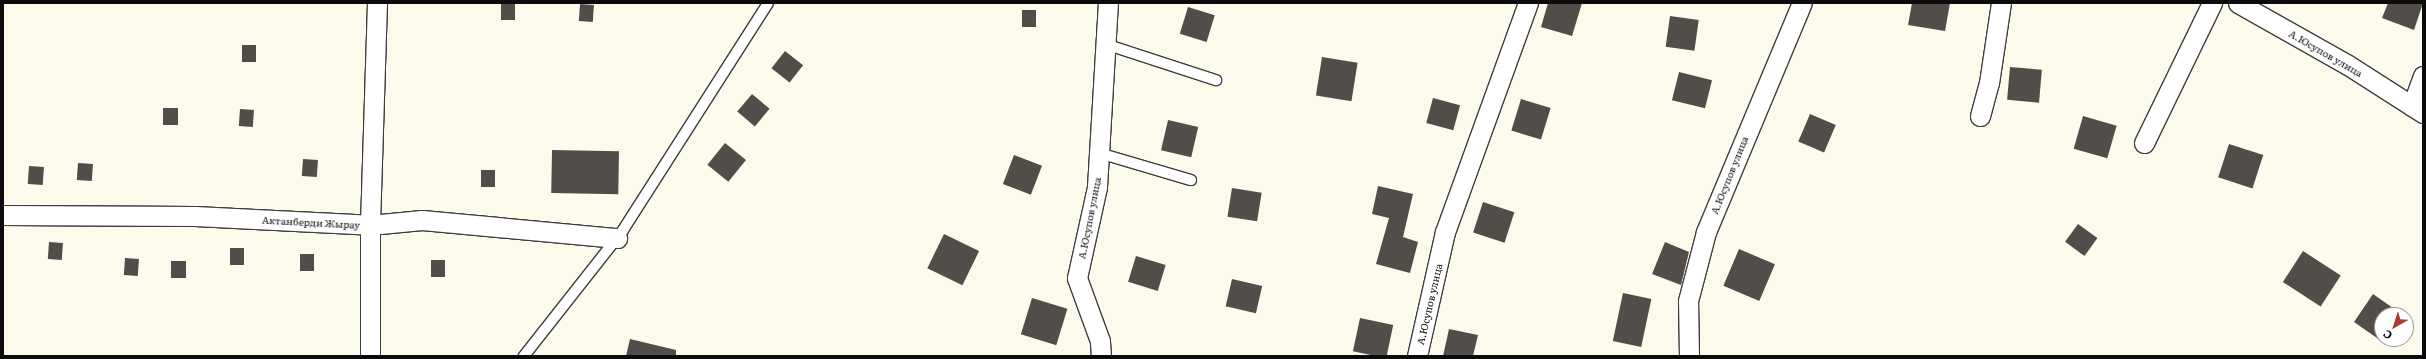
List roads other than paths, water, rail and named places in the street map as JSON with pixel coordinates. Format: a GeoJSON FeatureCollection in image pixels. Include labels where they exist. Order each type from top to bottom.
{"type":"FeatureCollection","features":[{"type":"Feature","properties":{"kind":"street"},"geometry":{"type":"LineString","coordinates":[[370,356],[370,225],[377,3]]}},
{"type":"Feature","properties":{"kind":"street","name":"А.Юсупов улица"},"geometry":{"type":"LineString","coordinates":[[1101,356],[1100,341],[1077,278],[1097,188],[1108,3]]}},
{"type":"Feature","properties":{"kind":"street","name":"А.Юсупов улица"},"geometry":{"type":"LineString","coordinates":[[1417,356],[1445,232],[1528,3]]}},
{"type":"Feature","properties":{"kind":"street","name":"А.Юсупов улица"},"geometry":{"type":"LineString","coordinates":[[1689,356],[1688,301],[1706,232],[1802,3]]}},
{"type":"Feature","properties":{"kind":"street"},"geometry":{"type":"LineString","coordinates":[[1980,116],[1990,83],[2000,3]]}},
{"type":"Feature","properties":{"kind":"street"},"geometry":{"type":"LineString","coordinates":[[2144,142],[2212,3]]}},
{"type":"Feature","properties":{"kind":"street","name":"А.Юсупов улица"},"geometry":{"type":"LineString","coordinates":[[2238,3],[2348,64],[2418,109],[2423,76]]}},
{"type":"Feature","properties":{"kind":"street","name":"Актанберди Жырау"},"geometry":{"type":"LineString","coordinates":[[3,215],[195,216],[370,225],[422,220],[617,238]]}},
{"type":"Feature","properties":{"kind":"lane"},"geometry":{"type":"LineString","coordinates":[[524,356],[617,238],[768,3]]}},
{"type":"Feature","properties":{"kind":"lane"},"geometry":{"type":"LineString","coordinates":[[1105,44],[1216,80]]}},
{"type":"Feature","properties":{"kind":"lane"},"geometry":{"type":"LineString","coordinates":[[1099,153],[1191,180]]}}]}
